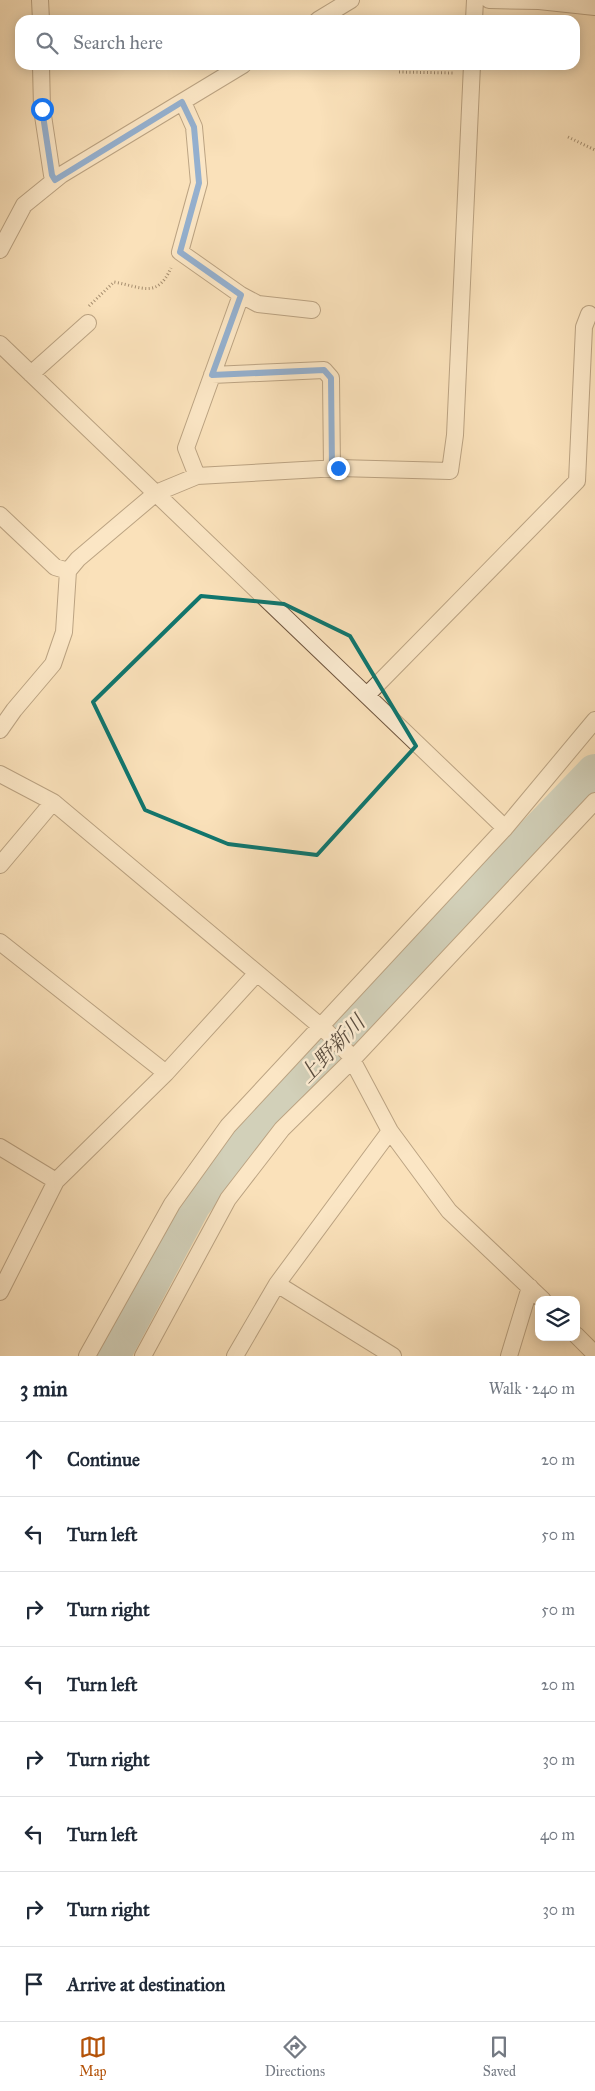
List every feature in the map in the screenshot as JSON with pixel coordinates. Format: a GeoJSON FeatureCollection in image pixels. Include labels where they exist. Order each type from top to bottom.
{"type":"FeatureCollection","features":[{"type":"Feature","properties":{"kind":"street"},"geometry":{"type":"LineString","coordinates":[[40,0],[40,15]]}},
{"type":"Feature","properties":{"kind":"street"},"geometry":{"type":"LineString","coordinates":[[326,15],[351,0]]}},
{"type":"Feature","properties":{"kind":"street"},"geometry":{"type":"LineString","coordinates":[[474,15],[475,0]]}},
{"type":"Feature","properties":{"kind":"street"},"geometry":{"type":"LineString","coordinates":[[489,0],[539,1],[595,7]]}},
{"type":"Feature","properties":{"kind":"street"},"geometry":{"type":"LineString","coordinates":[[41,70],[42,109],[52,175],[55,180]]}},
{"type":"Feature","properties":{"kind":"street"},"geometry":{"type":"LineString","coordinates":[[0,250],[24,205],[55,180],[235,70]]}},
{"type":"Feature","properties":{"kind":"street"},"geometry":{"type":"LineString","coordinates":[[0,730],[14,710],[53,664],[64,632],[68,571],[78,559],[156,493],[197,476],[332,469],[450,471],[455,435],[471,70]]}},
{"type":"Feature","properties":{"kind":"street"},"geometry":{"type":"LineString","coordinates":[[182,102],[194,127],[199,183],[180,252],[241,295],[258,304],[312,310]]}},
{"type":"Feature","properties":{"kind":"street"},"geometry":{"type":"LineString","coordinates":[[197,476],[186,448],[241,295]]}},
{"type":"Feature","properties":{"kind":"street"},"geometry":{"type":"LineString","coordinates":[[366,695],[577,481],[584,327],[593,311]]}},
{"type":"Feature","properties":{"kind":"street"},"geometry":{"type":"LineString","coordinates":[[32,374],[85,318]]}},
{"type":"Feature","properties":{"kind":"street"},"geometry":{"type":"LineString","coordinates":[[0,344],[505,828]]}},
{"type":"Feature","properties":{"kind":"street"},"geometry":{"type":"LineString","coordinates":[[212,375],[324,370],[331,378],[332,469]]}},
{"type":"Feature","properties":{"kind":"street"},"geometry":{"type":"LineString","coordinates":[[0,515],[55,567],[68,571]]}},
{"type":"Feature","properties":{"kind":"street"},"geometry":{"type":"LineString","coordinates":[[87,1356],[172,1204],[228,1126],[322,1028],[505,828],[595,720]]}},
{"type":"Feature","properties":{"kind":"street"},"geometry":{"type":"LineString","coordinates":[[0,774],[53,802],[322,1028],[350,1057],[390,1131],[449,1211],[539,1296]]}},
{"type":"Feature","properties":{"kind":"street"},"geometry":{"type":"LineString","coordinates":[[143,1356],[228,1199],[282,1129],[595,801]]}},
{"type":"Feature","properties":{"kind":"street"},"geometry":{"type":"LineString","coordinates":[[0,865],[53,802]]}},
{"type":"Feature","properties":{"kind":"street"},"geometry":{"type":"LineString","coordinates":[[0,942],[166,1074]]}},
{"type":"Feature","properties":{"kind":"street"},"geometry":{"type":"LineString","coordinates":[[0,1292],[56,1181],[166,1074],[257,973]]}},
{"type":"Feature","properties":{"kind":"street"},"geometry":{"type":"LineString","coordinates":[[235,1356],[277,1284],[390,1131]]}},
{"type":"Feature","properties":{"kind":"street"},"geometry":{"type":"LineString","coordinates":[[0,1147],[56,1181]]}},
{"type":"Feature","properties":{"kind":"street"},"geometry":{"type":"LineString","coordinates":[[277,1284],[393,1356]]}},
{"type":"Feature","properties":{"kind":"street"},"geometry":{"type":"LineString","coordinates":[[508,1356],[530,1287]]}},
{"type":"Feature","properties":{"kind":"street"},"geometry":{"type":"LineString","coordinates":[[580,1339],[595,1354]]}},
{"type":"Feature","properties":{"kind":"path"},"geometry":{"type":"LineString","coordinates":[[399,72],[447,70]]}},
{"type":"Feature","properties":{"kind":"path"},"geometry":{"type":"LineString","coordinates":[[568,137],[595,150]]}},
{"type":"Feature","properties":{"kind":"path"},"geometry":{"type":"LineString","coordinates":[[85,318],[114,282],[153,289],[160,285],[166,279],[180,252]]}},
{"type":"Feature","properties":{"kind":"highlighted area"},"geometry":{"type":"Polygon","coordinates":[[[201,596],[284,604],[350,636],[416,746],[317,855],[228,844],[145,810],[93,702],[201,596]]]}},
{"type":"Feature","properties":{"kind":"waterway","name":"上野新川"},"geometry":{"type":"LineString","coordinates":[[111,1356],[192,1204],[237,1149],[595,773]]}},
{"type":"Feature","properties":{"kind":"route"},"geometry":{"type":"LineString","coordinates":[[42,109],[52,175],[55,180],[60,175],[182,102],[194,127],[199,183],[180,252],[241,295],[212,375],[324,370],[331,378],[332,469],[338,468]]}}]}
